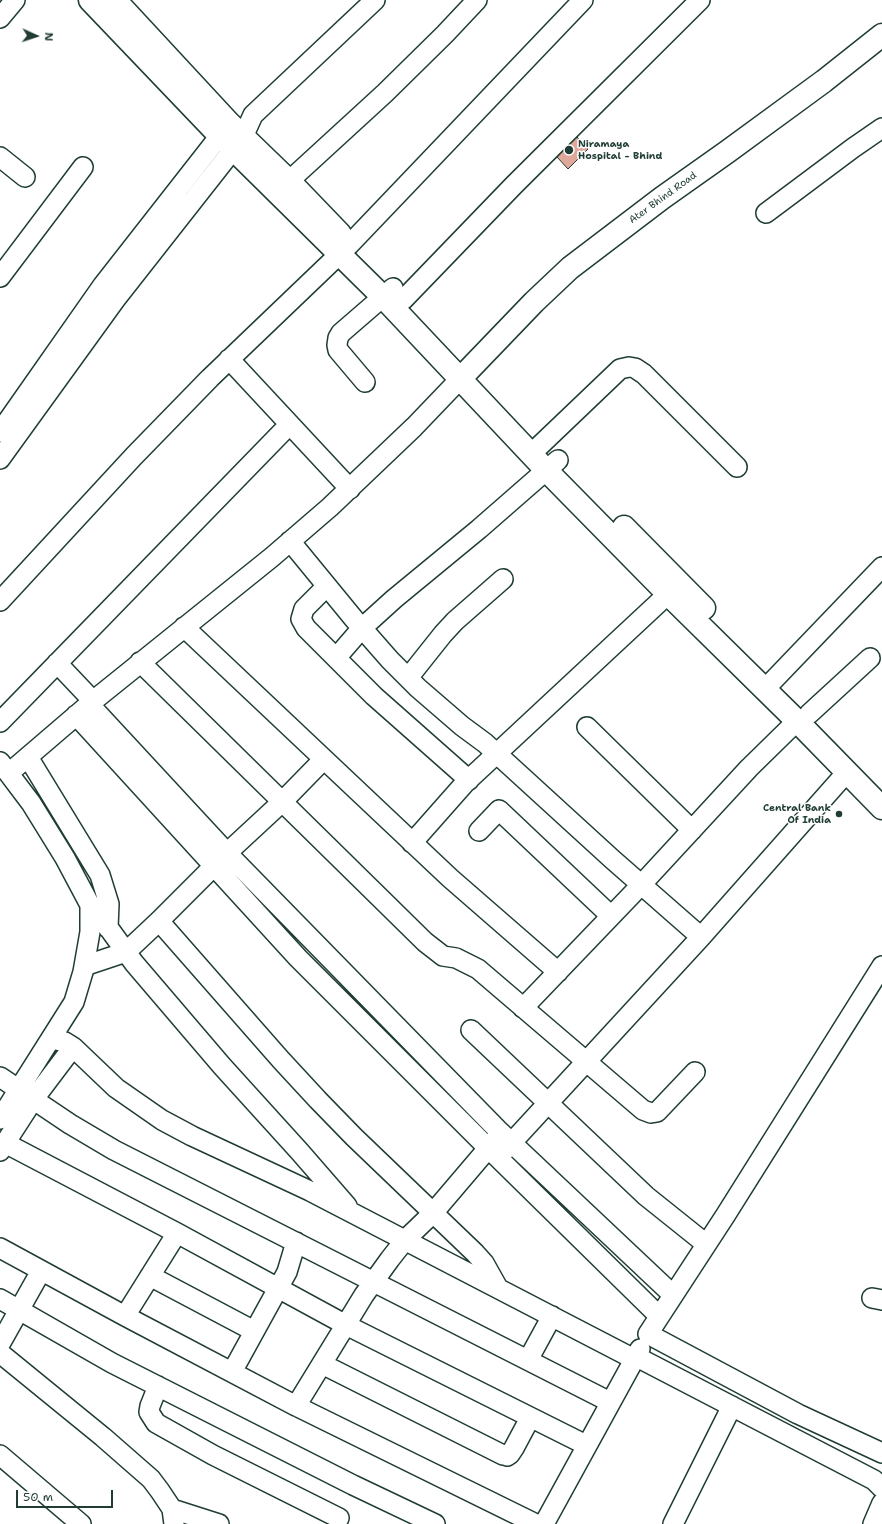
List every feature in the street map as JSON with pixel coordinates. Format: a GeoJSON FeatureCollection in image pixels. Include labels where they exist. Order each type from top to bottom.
{"type":"FeatureCollection","features":[{"type":"Feature","properties":{"kind":"highway"},"geometry":{"type":"LineString","coordinates":[[90,0],[232,136],[344,249],[393,295],[536,449],[803,718],[882,790]]}},
{"type":"Feature","properties":{"kind":"highway"},"geometry":{"type":"LineString","coordinates":[[117,1],[232,136],[289,181],[344,249]]}},
{"type":"Feature","properties":{"kind":"highway","name":"Ater Bhind Road"},"geometry":{"type":"LineString","coordinates":[[466,373],[534,302],[570,268],[662,198],[824,81],[882,35]]}},
{"type":"Feature","properties":{"kind":"highway"},"geometry":{"type":"LineString","coordinates":[[552,465],[668,594],[770,685]]}},
{"type":"Feature","properties":{"kind":"highway"},"geometry":{"type":"LineString","coordinates":[[803,718],[847,772],[882,808]]}},
{"type":"Feature","properties":{"kind":"street"},"geometry":{"type":"LineString","coordinates":[[0,18],[15,0]]}},
{"type":"Feature","properties":{"kind":"street"},"geometry":{"type":"LineString","coordinates":[[0,432],[103,285],[232,136],[375,0]]}},
{"type":"Feature","properties":{"kind":"street"},"geometry":{"type":"LineString","coordinates":[[289,181],[385,93],[445,34],[476,0]]}},
{"type":"Feature","properties":{"kind":"street"},"geometry":{"type":"LineString","coordinates":[[0,602],[134,456],[229,359],[344,249],[584,0]]}},
{"type":"Feature","properties":{"kind":"street"},"geometry":{"type":"LineString","coordinates":[[365,382],[338,350],[337,344],[341,333],[393,295],[514,185],[700,0]]}},
{"type":"Feature","properties":{"kind":"street"},"geometry":{"type":"LineString","coordinates":[[766,213],[882,128]]}},
{"type":"Feature","properties":{"kind":"street"},"geometry":{"type":"LineString","coordinates":[[0,459],[232,136]]}},
{"type":"Feature","properties":{"kind":"street"},"geometry":{"type":"LineString","coordinates":[[0,157],[25,177]]}},
{"type":"Feature","properties":{"kind":"street"},"geometry":{"type":"LineString","coordinates":[[0,277],[83,167]]}},
{"type":"Feature","properties":{"kind":"street"},"geometry":{"type":"LineString","coordinates":[[229,359],[350,489]]}},
{"type":"Feature","properties":{"kind":"street"},"geometry":{"type":"LineString","coordinates":[[536,449],[620,369],[629,367],[635,368],[644,374],[737,467]]}},
{"type":"Feature","properties":{"kind":"street"},"geometry":{"type":"LineString","coordinates":[[466,373],[414,428],[350,489],[290,541],[15,764],[54,820],[100,875],[109,904],[90,932],[79,990],[61,1042],[25,1095],[3,1147],[177,1233],[346,1325],[586,1445]]}},
{"type":"Feature","properties":{"kind":"street"},"geometry":{"type":"LineString","coordinates":[[0,722],[289,425]]}},
{"type":"Feature","properties":{"kind":"street"},"geometry":{"type":"LineString","coordinates":[[336,658],[362,628],[394,599],[479,529],[552,465]]}},
{"type":"Feature","properties":{"kind":"street"},"geometry":{"type":"LineString","coordinates":[[290,541],[362,628],[408,678],[462,726],[498,754],[701,937]]}},
{"type":"Feature","properties":{"kind":"street"},"geometry":{"type":"LineString","coordinates":[[770,685],[882,567]]}},
{"type":"Feature","properties":{"kind":"street"},"geometry":{"type":"LineString","coordinates":[[408,678],[455,621],[503,579]]}},
{"type":"Feature","properties":{"kind":"street"},"geometry":{"type":"LineString","coordinates":[[327,586],[304,608],[301,619],[306,628],[374,696],[469,780]]}},
{"type":"Feature","properties":{"kind":"street"},"geometry":{"type":"LineString","coordinates":[[412,843],[469,780],[668,594]]}},
{"type":"Feature","properties":{"kind":"street"},"geometry":{"type":"LineString","coordinates":[[184,627],[412,843],[558,972]]}},
{"type":"Feature","properties":{"kind":"street"},"geometry":{"type":"LineString","coordinates":[[523,1008],[749,768],[870,658]]}},
{"type":"Feature","properties":{"kind":"street"},"geometry":{"type":"LineString","coordinates":[[140,662],[433,949],[443,956],[456,958],[478,969],[643,1110],[651,1113],[657,1112],[695,1072]]}},
{"type":"Feature","properties":{"kind":"street"},"geometry":{"type":"LineString","coordinates":[[57,663],[86,707],[221,859],[298,958],[659,1316]]}},
{"type":"Feature","properties":{"kind":"street"},"geometry":{"type":"LineString","coordinates":[[587,727],[692,830]]}},
{"type":"Feature","properties":{"kind":"street"},"geometry":{"type":"LineString","coordinates":[[84,966],[126,952],[282,802],[323,760]]}},
{"type":"Feature","properties":{"kind":"street"},"geometry":{"type":"LineString","coordinates":[[296,1406],[374,1281],[405,1240],[493,1153],[506,1138],[549,1104],[701,937],[847,772]]}},
{"type":"Feature","properties":{"kind":"street"},"geometry":{"type":"LineString","coordinates":[[479,831],[499,810],[611,916]]}},
{"type":"Feature","properties":{"kind":"street"},"geometry":{"type":"LineString","coordinates":[[54,820],[65,858],[100,917],[126,952],[152,985],[222,1066],[353,1213]]}},
{"type":"Feature","properties":{"kind":"street"},"geometry":{"type":"LineString","coordinates":[[221,859],[506,1138],[673,1295]]}},
{"type":"Feature","properties":{"kind":"street"},"geometry":{"type":"LineString","coordinates":[[159,921],[318,1100],[354,1137],[480,1258],[491,1274],[498,1288]]}},
{"type":"Feature","properties":{"kind":"street"},"geometry":{"type":"LineString","coordinates":[[544,1524],[648,1334],[882,966]]}},
{"type":"Feature","properties":{"kind":"street"},"geometry":{"type":"LineString","coordinates":[[472,1030],[646,1196],[706,1244]]}},
{"type":"Feature","properties":{"kind":"street"},"geometry":{"type":"LineString","coordinates":[[61,1042],[116,1088],[162,1120],[192,1136],[310,1191],[634,1358],[732,1406],[874,1480],[882,1488]]}},
{"type":"Feature","properties":{"kind":"street"},"geometry":{"type":"LineString","coordinates":[[0,1077],[70,1124],[114,1150],[610,1402]]}},
{"type":"Feature","properties":{"kind":"street"},"geometry":{"type":"LineString","coordinates":[[0,1119],[25,1095]]}},
{"type":"Feature","properties":{"kind":"street"},"geometry":{"type":"LineString","coordinates":[[125,1316],[177,1233]]}},
{"type":"Feature","properties":{"kind":"street"},"geometry":{"type":"LineString","coordinates":[[232,1372],[287,1272],[296,1242]]}},
{"type":"Feature","properties":{"kind":"street"},"geometry":{"type":"LineString","coordinates":[[0,1248],[296,1406],[536,1524]]}},
{"type":"Feature","properties":{"kind":"street"},"geometry":{"type":"LineString","coordinates":[[0,1344],[42,1271]]}},
{"type":"Feature","properties":{"kind":"street"},"geometry":{"type":"LineString","coordinates":[[150,1276],[254,1331]]}},
{"type":"Feature","properties":{"kind":"street"},"geometry":{"type":"LineString","coordinates":[[0,1299],[112,1363],[353,1486],[434,1524]]}},
{"type":"Feature","properties":{"kind":"street"},"geometry":{"type":"LineString","coordinates":[[528,1360],[552,1316]]}},
{"type":"Feature","properties":{"kind":"street"},"geometry":{"type":"LineString","coordinates":[[648,1334],[798,1414],[882,1453]]}},
{"type":"Feature","properties":{"kind":"street"},"geometry":{"type":"LineString","coordinates":[[3,1363],[135,1465],[160,1491],[173,1517],[219,1524]]}},
{"type":"Feature","properties":{"kind":"street"},"geometry":{"type":"LineString","coordinates":[[322,1364],[505,1455],[510,1454],[530,1418]]}},
{"type":"Feature","properties":{"kind":"street"},"geometry":{"type":"LineString","coordinates":[[158,1386],[149,1412],[156,1423],[213,1455],[339,1518]]}},
{"type":"Feature","properties":{"kind":"street"},"geometry":{"type":"LineString","coordinates":[[674,1524],[732,1406]]}},
{"type":"Feature","properties":{"kind":"street"},"geometry":{"type":"LineString","coordinates":[[0,1455],[80,1524]]}},
{"type":"Feature","properties":{"kind":"street"},"geometry":{"type":"LineString","coordinates":[[873,1524],[882,1503]]}},
{"type":"Feature","properties":{"kind":"building"},"geometry":{"type":"Polygon","coordinates":[[[577,137],[588,149],[568,169],[557,157],[577,137]]]}},
{"type":"Feature","properties":{"kind":"place","name":"Niramaya Hospital - Bhind"},"geometry":{"type":"Point","coordinates":[569,150]}},
{"type":"Feature","properties":{"kind":"place","name":"Central Bank Of India"},"geometry":{"type":"Point","coordinates":[839,814]}}]}
